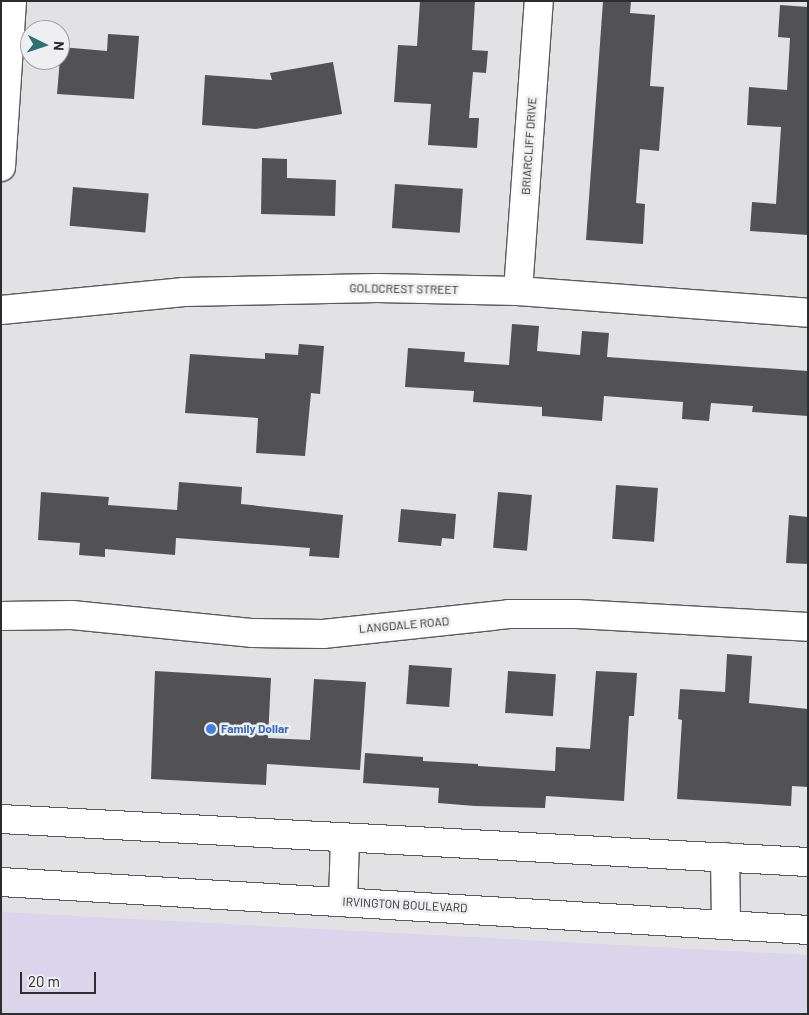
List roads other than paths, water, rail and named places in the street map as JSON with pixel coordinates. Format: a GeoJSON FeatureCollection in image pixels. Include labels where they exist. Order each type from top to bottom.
{"type":"FeatureCollection","features":[{"type":"Feature","properties":{"kind":"street"},"geometry":{"type":"LineString","coordinates":[[1,167],[12,1]]}},
{"type":"Feature","properties":{"kind":"street","name":"BRIARCLIFF DRIVE"},"geometry":{"type":"LineString","coordinates":[[518,291],[539,1]]}},
{"type":"Feature","properties":{"kind":"street","name":"GOLDCREST STREET"},"geometry":{"type":"LineString","coordinates":[[1,310],[174,293],[283,288],[518,291],[808,313]]}},
{"type":"Feature","properties":{"kind":"street","name":"LANGDALE ROAD"},"geometry":{"type":"LineString","coordinates":[[1,616],[72,615],[254,632],[323,634],[509,614],[577,614],[808,627]]}},
{"type":"Feature","properties":{"kind":"street"},"geometry":{"type":"LineString","coordinates":[[1,819],[344,839],[808,862]]}},
{"type":"Feature","properties":{"kind":"street"},"geometry":{"type":"LineString","coordinates":[[343,902],[344,839]]}},
{"type":"Feature","properties":{"kind":"street"},"geometry":{"type":"LineString","coordinates":[[725,857],[726,924]]}},
{"type":"Feature","properties":{"kind":"street","name":"IRVINGTON BOULEVARD"},"geometry":{"type":"LineString","coordinates":[[1,882],[808,930]]}},
{"type":"Feature","properties":{"kind":"place","name":"Family Dollar"},"geometry":{"type":"Point","coordinates":[211,729]}}]}
